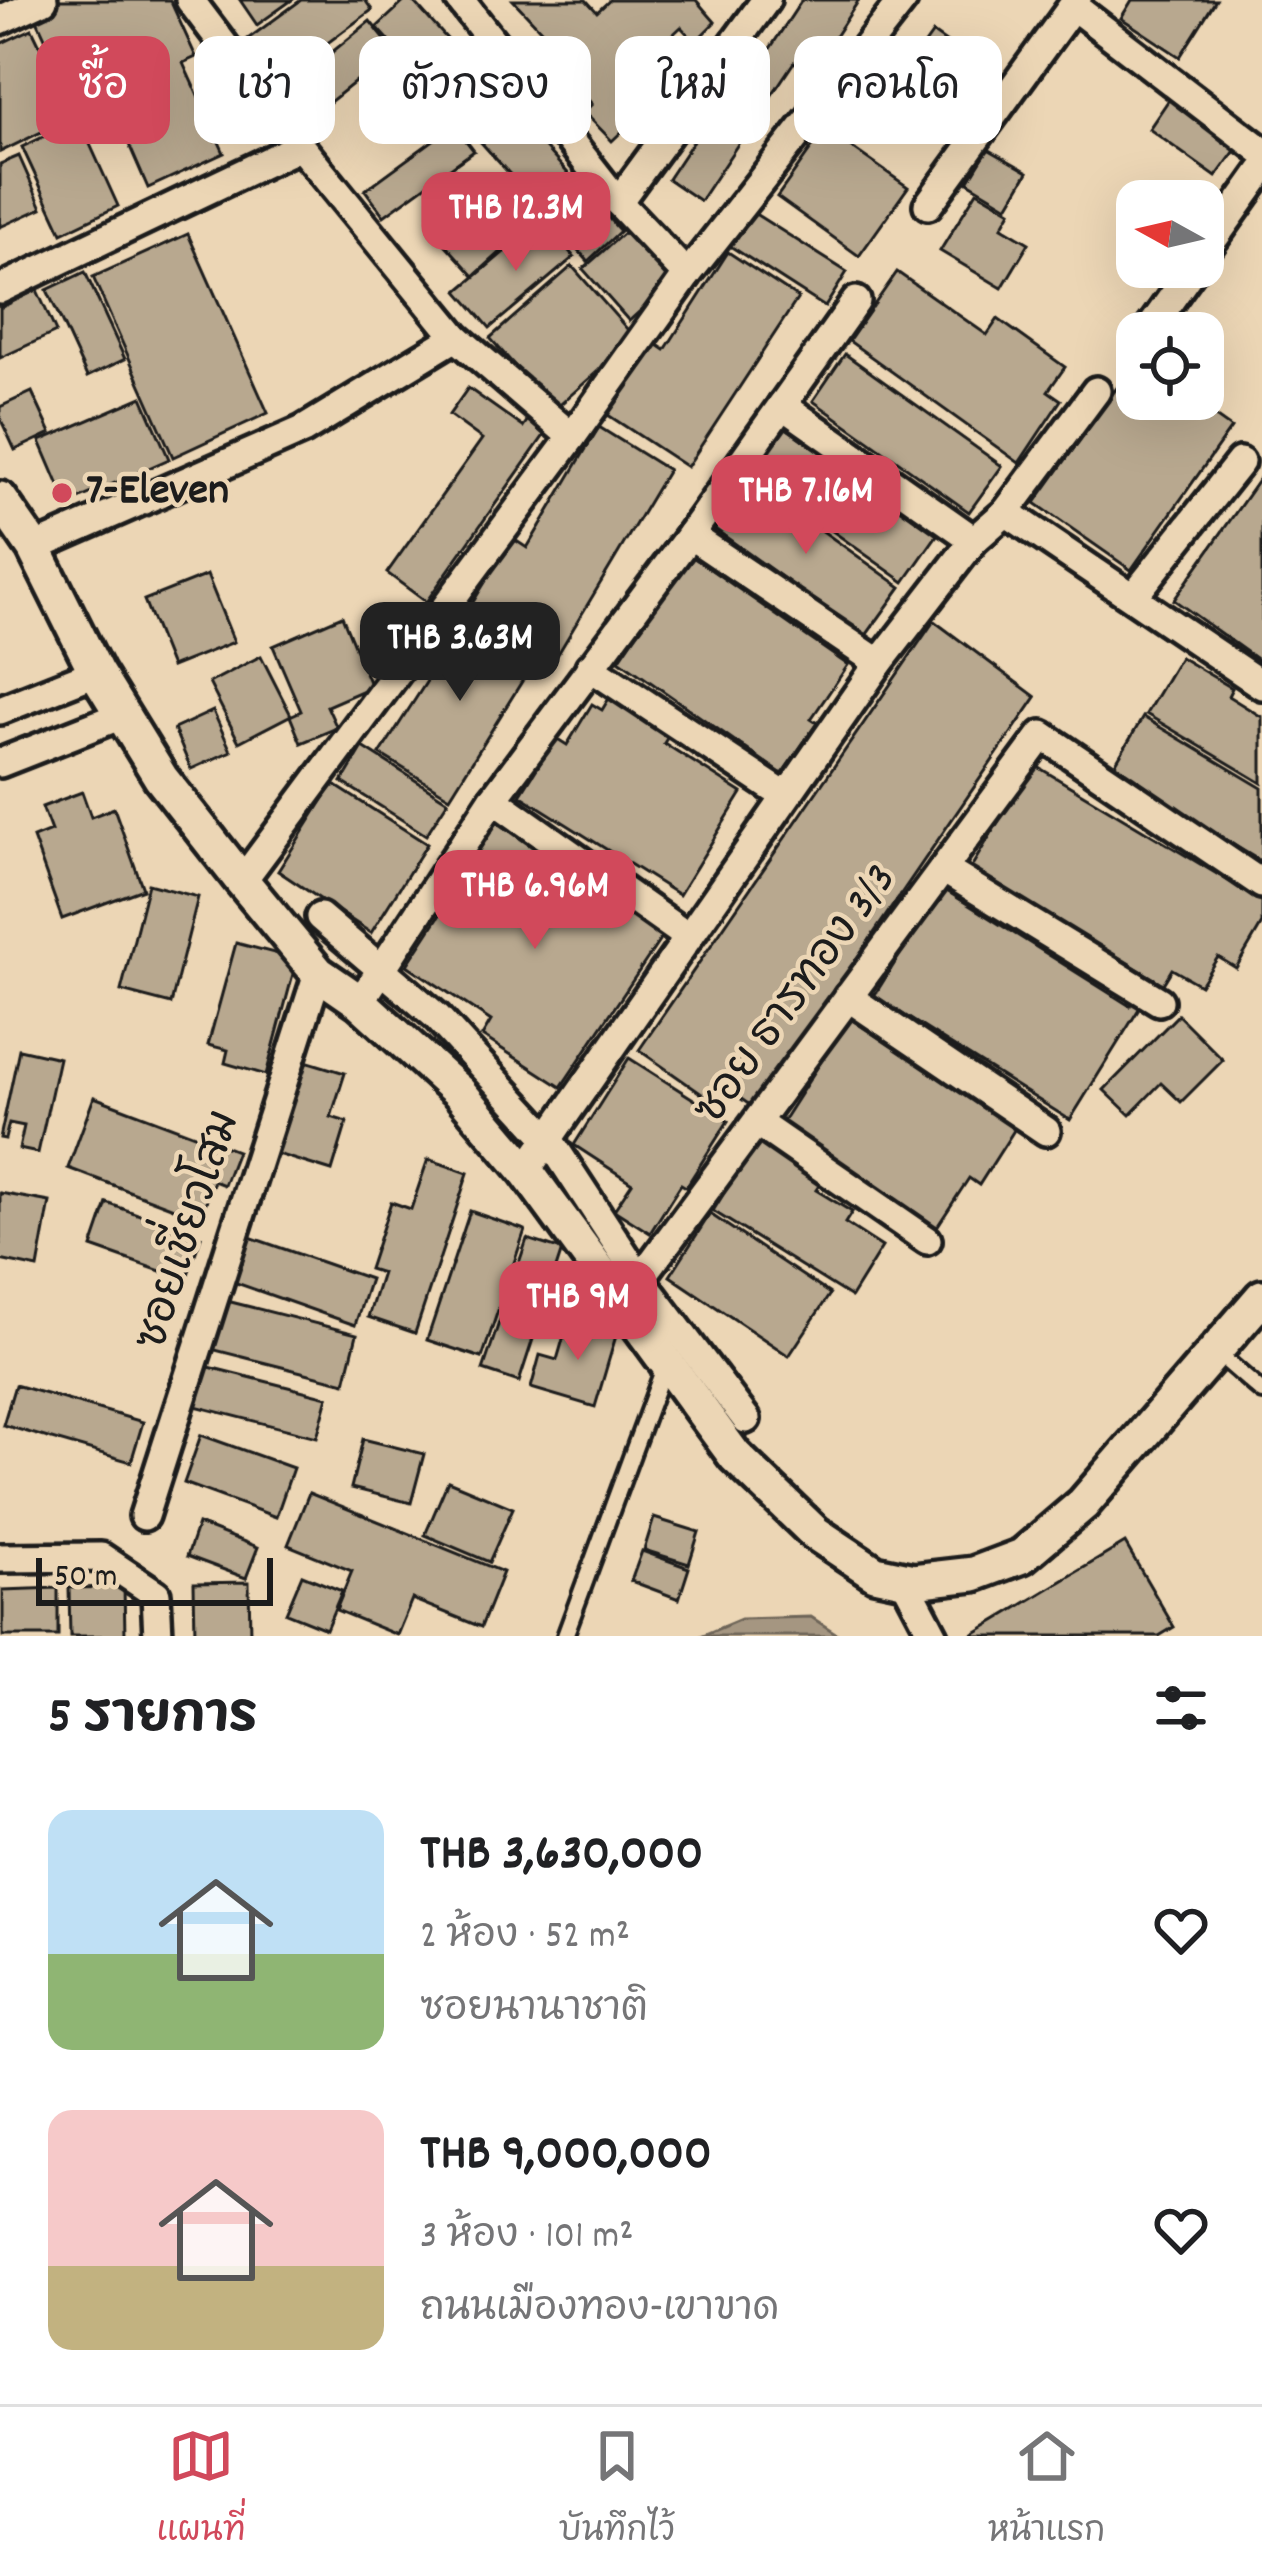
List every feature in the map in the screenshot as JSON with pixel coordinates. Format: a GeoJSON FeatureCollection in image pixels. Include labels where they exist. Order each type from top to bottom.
{"type":"FeatureCollection","features":[{"type":"Feature","properties":{"kind":"street"},"geometry":{"type":"LineString","coordinates":[[0,20],[43,0]]}},
{"type":"Feature","properties":{"kind":"street"},"geometry":{"type":"LineString","coordinates":[[190,0],[300,146],[455,337],[572,437]]}},
{"type":"Feature","properties":{"kind":"street"},"geometry":{"type":"LineString","coordinates":[[618,202],[766,0]]}},
{"type":"Feature","properties":{"kind":"street"},"geometry":{"type":"LineString","coordinates":[[242,881],[687,275],[903,0]]}},
{"type":"Feature","properties":{"kind":"street"},"geometry":{"type":"LineString","coordinates":[[928,205],[1076,3],[1262,151]]}},
{"type":"Feature","properties":{"kind":"street"},"geometry":{"type":"LineString","coordinates":[[472,4],[618,202],[687,275]]}},
{"type":"Feature","properties":{"kind":"street"},"geometry":{"type":"LineString","coordinates":[[0,289],[300,146]]}},
{"type":"Feature","properties":{"kind":"street"},"geometry":{"type":"LineString","coordinates":[[1224,224],[1262,171]]}},
{"type":"Feature","properties":{"kind":"street"},"geometry":{"type":"LineString","coordinates":[[360,1002],[493,800],[856,301]]}},
{"type":"Feature","properties":{"kind":"street"},"geometry":{"type":"LineString","coordinates":[[34,548],[303,430],[455,337]]}},
{"type":"Feature","properties":{"kind":"street"},"geometry":{"type":"LineString","coordinates":[[526,1171],[879,663],[974,540],[1006,512],[1096,391]]}},
{"type":"Feature","properties":{"kind":"street"},"geometry":{"type":"LineString","coordinates":[[782,405],[974,540]]}},
{"type":"Feature","properties":{"kind":"street"},"geometry":{"type":"LineString","coordinates":[[1133,598],[1240,462]]}},
{"type":"Feature","properties":{"kind":"street"},"geometry":{"type":"LineString","coordinates":[[0,499],[34,548],[96,672],[161,778],[242,881],[318,973],[360,1002],[459,1092],[746,1419]]}},
{"type":"Feature","properties":{"kind":"street"},"geometry":{"type":"LineString","coordinates":[[1006,512],[1262,686]]}},
{"type":"Feature","properties":{"kind":"street"},"geometry":{"type":"LineString","coordinates":[[690,535],[879,663]]}},
{"type":"Feature","properties":{"kind":"street"},"geometry":{"type":"LineString","coordinates":[[590,667],[785,796]]}},
{"type":"Feature","properties":{"kind":"street"},"geometry":{"type":"LineString","coordinates":[[0,710],[96,672]]}},
{"type":"Feature","properties":{"kind":"street"},"geometry":{"type":"LineString","coordinates":[[0,763],[122,716]]}},
{"type":"Feature","properties":{"kind":"street","name":"ซอย ธารทอง 3/3"},"geometry":{"type":"LineString","coordinates":[[631,1293],[1042,735],[1262,884]]}},
{"type":"Feature","properties":{"kind":"street"},"geometry":{"type":"LineString","coordinates":[[493,800],[688,938]]}},
{"type":"Feature","properties":{"kind":"street"},"geometry":{"type":"LineString","coordinates":[[943,868],[1159,1001]]}},
{"type":"Feature","properties":{"kind":"street"},"geometry":{"type":"LineString","coordinates":[[320,917],[437,1017],[548,1138],[666,1362],[735,1456],[815,1534],[875,1573],[904,1579],[974,1574],[1022,1556],[1083,1504],[1262,1297]]}},
{"type":"Feature","properties":{"kind":"street","name":"ซอยเชี่ยวโสม"},"geometry":{"type":"LineString","coordinates":[[145,1516],[318,973]]}},
{"type":"Feature","properties":{"kind":"street"},"geometry":{"type":"LineString","coordinates":[[848,997],[1046,1131]]}},
{"type":"Feature","properties":{"kind":"street"},"geometry":{"type":"LineString","coordinates":[[759,1124],[928,1240]]}},
{"type":"Feature","properties":{"kind":"street"},"geometry":{"type":"LineString","coordinates":[[0,1558],[101,1557],[156,1594],[158,1636]]}},
{"type":"Feature","properties":{"kind":"street"},"geometry":{"type":"LineString","coordinates":[[904,1579],[934,1636]]}},
{"type":"Feature","properties":{"kind":"lane"},"geometry":{"type":"LineString","coordinates":[[1215,1351],[1262,1392]]}},
{"type":"Feature","properties":{"kind":"lane"},"geometry":{"type":"LineString","coordinates":[[565,1636],[666,1362]]}},
{"type":"Feature","properties":{"kind":"shaded area"},"geometry":{"type":"Polygon","coordinates":[[[811,1617],[840,1636],[701,1636],[741,1619],[811,1617]]]}},
{"type":"Feature","properties":{"kind":"building"},"geometry":{"type":"Polygon","coordinates":[[[58,0],[170,0],[194,53],[194,58],[183,63],[194,87],[194,144],[220,144],[224,153],[148,188],[129,144],[170,144],[170,36],[44,36],[33,11],[58,0]]]}},
{"type":"Feature","properties":{"kind":"building"},"geometry":{"type":"Polygon","coordinates":[[[240,0],[292,0],[257,25],[240,0]]]}},
{"type":"Feature","properties":{"kind":"building"},"geometry":{"type":"Polygon","coordinates":[[[301,0],[365,0],[372,10],[335,37],[252,36],[301,0]]]}},
{"type":"Feature","properties":{"kind":"building"},"geometry":{"type":"Polygon","coordinates":[[[406,0],[412,0],[444,36],[385,36],[377,27],[406,0]]]}},
{"type":"Feature","properties":{"kind":"building"},"geometry":{"type":"Polygon","coordinates":[[[513,0],[586,0],[597,12],[610,0],[696,0],[715,22],[701,36],[689,36],[681,27],[671,36],[615,36],[612,141],[591,119],[591,36],[538,36],[542,31],[513,0]]]}},
{"type":"Feature","properties":{"kind":"building"},"geometry":{"type":"Polygon","coordinates":[[[802,0],[859,0],[835,36],[794,36],[794,62],[770,98],[770,48],[802,0]]]}},
{"type":"Feature","properties":{"kind":"building"},"geometry":{"type":"Polygon","coordinates":[[[1132,0],[1216,0],[1180,57],[1121,18],[1132,0]]]}},
{"type":"Feature","properties":{"kind":"building"},"geometry":{"type":"Polygon","coordinates":[[[370,21],[382,36],[359,36],[359,79],[335,98],[335,50],[370,21]]]}},
{"type":"Feature","properties":{"kind":"building"},"geometry":{"type":"Polygon","coordinates":[[[32,29],[36,37],[36,134],[0,152],[0,44],[32,29]]]}},
{"type":"Feature","properties":{"kind":"building"},"geometry":{"type":"Polygon","coordinates":[[[1172,95],[1240,144],[1216,177],[1149,129],[1172,95]]]}},
{"type":"Feature","properties":{"kind":"building"},"geometry":{"type":"Polygon","coordinates":[[[36,140],[36,144],[90,144],[118,206],[62,233],[22,147],[36,140]]]}},
{"type":"Feature","properties":{"kind":"building"},"geometry":{"type":"Polygon","coordinates":[[[428,144],[469,144],[474,151],[384,216],[365,190],[428,144]]]}},
{"type":"Feature","properties":{"kind":"building"},"geometry":{"type":"Polygon","coordinates":[[[482,144],[542,144],[620,231],[588,261],[482,144]]]}},
{"type":"Feature","properties":{"kind":"building"},"geometry":{"type":"Polygon","coordinates":[[[691,144],[738,144],[700,201],[668,179],[691,144]]]}},
{"type":"Feature","properties":{"kind":"building"},"geometry":{"type":"Polygon","coordinates":[[[815,144],[849,144],[908,187],[859,256],[777,197],[815,144]]]}},
{"type":"Feature","properties":{"kind":"building"},"geometry":{"type":"Polygon","coordinates":[[[988,149],[1028,172],[1008,206],[968,182],[988,149]]]}},
{"type":"Feature","properties":{"kind":"building"},"geometry":{"type":"Polygon","coordinates":[[[19,156],[42,208],[0,227],[0,164],[19,156]]]}},
{"type":"Feature","properties":{"kind":"building"},"geometry":{"type":"Polygon","coordinates":[[[977,191],[1011,211],[1002,227],[1029,243],[1002,288],[940,251],[977,191]]]}},
{"type":"Feature","properties":{"kind":"building"},"geometry":{"type":"Polygon","coordinates":[[[503,194],[531,225],[474,276],[446,245],[503,194]]]}},
{"type":"Feature","properties":{"kind":"building"},"geometry":{"type":"Polygon","coordinates":[[[749,210],[847,272],[825,307],[727,244],[749,210]]]}},
{"type":"Feature","properties":{"kind":"building"},"geometry":{"type":"Polygon","coordinates":[[[543,219],[574,257],[490,328],[458,291],[543,219]]]}},
{"type":"Feature","properties":{"kind":"building"},"geometry":{"type":"Polygon","coordinates":[[[627,230],[673,281],[629,321],[583,269],[627,230]]]}},
{"type":"Feature","properties":{"kind":"building"},"geometry":{"type":"Polygon","coordinates":[[[188,234],[268,413],[173,457],[93,277],[188,234]]]}},
{"type":"Feature","properties":{"kind":"building"},"geometry":{"type":"Polygon","coordinates":[[[728,252],[798,298],[687,467],[605,413],[652,341],[665,350],[728,252]]]}},
{"type":"Feature","properties":{"kind":"building"},"geometry":{"type":"Polygon","coordinates":[[[572,266],[635,338],[554,410],[490,338],[572,266]]]}},
{"type":"Feature","properties":{"kind":"building"},"geometry":{"type":"Polygon","coordinates":[[[85,272],[125,359],[87,377],[47,290],[85,272]]]}},
{"type":"Feature","properties":{"kind":"building"},"geometry":{"type":"Polygon","coordinates":[[[897,272],[987,335],[998,319],[1065,367],[1048,391],[1061,400],[1019,463],[849,341],[897,272]]]}},
{"type":"Feature","properties":{"kind":"building"},"geometry":{"type":"Polygon","coordinates":[[[37,290],[56,332],[0,358],[0,308],[37,290]]]}},
{"type":"Feature","properties":{"kind":"building"},"geometry":{"type":"Polygon","coordinates":[[[845,354],[1002,466],[969,512],[813,401],[845,354]]]}},
{"type":"Feature","properties":{"kind":"building"},"geometry":{"type":"Polygon","coordinates":[[[468,388],[523,427],[532,414],[550,427],[426,602],[387,573],[482,439],[449,415],[468,388]]]}},
{"type":"Feature","properties":{"kind":"building"},"geometry":{"type":"Polygon","coordinates":[[[1116,389],[1116,420],[1220,420],[1231,428],[1131,570],[1035,503],[1116,389]]]}},
{"type":"Feature","properties":{"kind":"building"},"geometry":{"type":"Polygon","coordinates":[[[32,392],[51,433],[15,450],[0,418],[0,407],[32,392]]]}},
{"type":"Feature","properties":{"kind":"building"},"geometry":{"type":"Polygon","coordinates":[[[142,397],[169,459],[67,504],[40,441],[142,397]]]}},
{"type":"Feature","properties":{"kind":"building"},"geometry":{"type":"Polygon","coordinates":[[[781,424],[937,535],[904,582],[748,471],[781,424]]]}},
{"type":"Feature","properties":{"kind":"building"},"geometry":{"type":"Polygon","coordinates":[[[599,427],[668,470],[555,659],[470,607],[512,538],[527,548],[599,427]]]}},
{"type":"Feature","properties":{"kind":"building"},"geometry":{"type":"Polygon","coordinates":[[[1262,475],[1262,663],[1174,600],[1262,475]]]}},
{"type":"Feature","properties":{"kind":"building"},"geometry":{"type":"Polygon","coordinates":[[[747,477],[901,587],[865,637],[712,527],[747,477]]]}},
{"type":"Feature","properties":{"kind":"building"},"geometry":{"type":"Polygon","coordinates":[[[690,555],[848,665],[811,719],[817,723],[782,774],[619,660],[690,555]]]}},
{"type":"Feature","properties":{"kind":"building"},"geometry":{"type":"Polygon","coordinates":[[[207,575],[234,642],[171,667],[144,600],[207,575]]]}},
{"type":"Feature","properties":{"kind":"building"},"geometry":{"type":"Polygon","coordinates":[[[472,611],[539,654],[450,797],[380,754],[472,611]]]}},
{"type":"Feature","properties":{"kind":"building"},"geometry":{"type":"Polygon","coordinates":[[[342,616],[371,687],[327,706],[337,728],[301,743],[290,716],[301,711],[273,646],[342,616]]]}},
{"type":"Feature","properties":{"kind":"building"},"geometry":{"type":"Polygon","coordinates":[[[934,621],[1036,697],[754,1108],[720,1084],[709,1099],[639,1050],[934,621]]]}},
{"type":"Feature","properties":{"kind":"building"},"geometry":{"type":"Polygon","coordinates":[[[261,656],[291,715],[239,742],[209,683],[261,656]]]}},
{"type":"Feature","properties":{"kind":"building"},"geometry":{"type":"Polygon","coordinates":[[[1180,657],[1232,688],[1228,696],[1262,717],[1262,783],[1146,714],[1180,657]]]}},
{"type":"Feature","properties":{"kind":"building"},"geometry":{"type":"Polygon","coordinates":[[[611,695],[671,732],[664,743],[742,793],[679,895],[520,795],[556,738],[567,745],[592,704],[602,710],[611,695]]]}},
{"type":"Feature","properties":{"kind":"building"},"geometry":{"type":"Polygon","coordinates":[[[213,711],[231,751],[191,769],[174,729],[213,711]]]}},
{"type":"Feature","properties":{"kind":"building"},"geometry":{"type":"Polygon","coordinates":[[[1143,717],[1262,788],[1262,862],[1111,771],[1143,717]]]}},
{"type":"Feature","properties":{"kind":"building"},"geometry":{"type":"Polygon","coordinates":[[[363,747],[448,801],[426,835],[342,782],[363,747]]]}},
{"type":"Feature","properties":{"kind":"building"},"geometry":{"type":"Polygon","coordinates":[[[1033,764],[1262,901],[1262,924],[1236,968],[1218,957],[1200,985],[1172,969],[1163,984],[970,869],[1033,764]]]}},
{"type":"Feature","properties":{"kind":"building"},"geometry":{"type":"Polygon","coordinates":[[[333,784],[427,844],[371,933],[278,871],[333,784]]]}},
{"type":"Feature","properties":{"kind":"building"},"geometry":{"type":"Polygon","coordinates":[[[82,792],[91,817],[114,808],[143,889],[62,919],[33,838],[51,831],[42,807],[82,792]]]}},
{"type":"Feature","properties":{"kind":"building"},"geometry":{"type":"Polygon","coordinates":[[[496,819],[666,931],[561,1087],[482,1036],[491,1021],[407,965],[470,869],[465,866],[496,819]]]}},
{"type":"Feature","properties":{"kind":"building"},"geometry":{"type":"Polygon","coordinates":[[[148,884],[198,897],[171,1004],[121,991],[148,884]]]}},
{"type":"Feature","properties":{"kind":"building"},"geometry":{"type":"Polygon","coordinates":[[[942,888],[1130,1006],[1134,999],[1142,1004],[1070,1120],[874,996],[942,888]]]}},
{"type":"Feature","properties":{"kind":"building"},"geometry":{"type":"Polygon","coordinates":[[[236,943],[297,959],[266,1075],[225,1063],[228,1050],[208,1045],[236,943]]]}},
{"type":"Feature","properties":{"kind":"building"},"geometry":{"type":"Polygon","coordinates":[[[1178,1015],[1223,1060],[1181,1102],[1161,1083],[1130,1115],[1104,1090],[1178,1015]]]}},
{"type":"Feature","properties":{"kind":"building"},"geometry":{"type":"Polygon","coordinates":[[[849,1018],[1016,1127],[979,1185],[969,1178],[935,1230],[779,1127],[849,1018]]]}},
{"type":"Feature","properties":{"kind":"building"},"geometry":{"type":"Polygon","coordinates":[[[19,1049],[59,1058],[38,1153],[19,1149],[24,1126],[9,1123],[5,1139],[0,1138],[19,1049]]]}},
{"type":"Feature","properties":{"kind":"building"},"geometry":{"type":"Polygon","coordinates":[[[292,1057],[345,1073],[331,1117],[347,1122],[332,1171],[264,1150],[292,1057]]]}},
{"type":"Feature","properties":{"kind":"building"},"geometry":{"type":"Polygon","coordinates":[[[629,1058],[728,1121],[650,1233],[614,1210],[632,1183],[574,1145],[629,1058]]]}},
{"type":"Feature","properties":{"kind":"building"},"geometry":{"type":"Polygon","coordinates":[[[94,1097],[237,1151],[224,1185],[214,1181],[200,1218],[68,1168],[94,1097]]]}},
{"type":"Feature","properties":{"kind":"building"},"geometry":{"type":"Polygon","coordinates":[[[761,1133],[827,1174],[816,1190],[852,1212],[845,1223],[882,1247],[851,1297],[713,1211],[761,1133]]]}},
{"type":"Feature","properties":{"kind":"building"},"geometry":{"type":"Polygon","coordinates":[[[428,1159],[468,1173],[415,1333],[368,1317],[382,1273],[369,1269],[391,1202],[411,1209],[428,1159]]]}},
{"type":"Feature","properties":{"kind":"building"},"geometry":{"type":"Polygon","coordinates":[[[0,1193],[50,1202],[38,1268],[0,1260],[0,1193]]]}},
{"type":"Feature","properties":{"kind":"building"},"geometry":{"type":"Polygon","coordinates":[[[107,1203],[201,1237],[186,1280],[92,1247],[107,1203]]]}},
{"type":"Feature","properties":{"kind":"building"},"geometry":{"type":"Polygon","coordinates":[[[470,1211],[525,1230],[482,1358],[427,1340],[470,1211]]]}},
{"type":"Feature","properties":{"kind":"building"},"geometry":{"type":"Polygon","coordinates":[[[710,1214],[830,1294],[789,1356],[670,1276],[710,1214]]]}},
{"type":"Feature","properties":{"kind":"building"},"geometry":{"type":"Polygon","coordinates":[[[244,1235],[370,1279],[355,1325],[228,1280],[244,1235]]]}},
{"type":"Feature","properties":{"kind":"building"},"geometry":{"type":"Polygon","coordinates":[[[527,1239],[562,1250],[519,1382],[483,1370],[527,1239]]]}},
{"type":"Feature","properties":{"kind":"building"},"geometry":{"type":"Polygon","coordinates":[[[223,1300],[357,1334],[345,1383],[211,1349],[223,1300]]]}},
{"type":"Feature","properties":{"kind":"building"},"geometry":{"type":"Polygon","coordinates":[[[570,1315],[618,1329],[595,1407],[531,1388],[540,1355],[557,1360],[570,1315]]]}},
{"type":"Feature","properties":{"kind":"building"},"geometry":{"type":"Polygon","coordinates":[[[201,1365],[328,1397],[317,1437],[191,1405],[201,1365]]]}},
{"type":"Feature","properties":{"kind":"building"},"geometry":{"type":"Polygon","coordinates":[[[15,1385],[143,1422],[131,1462],[3,1425],[15,1385]]]}},
{"type":"Feature","properties":{"kind":"building"},"geometry":{"type":"Polygon","coordinates":[[[201,1435],[293,1468],[276,1517],[184,1483],[201,1435]]]}},
{"type":"Feature","properties":{"kind":"building"},"geometry":{"type":"Polygon","coordinates":[[[363,1439],[424,1454],[411,1503],[351,1488],[363,1439]]]}},
{"type":"Feature","properties":{"kind":"building"},"geometry":{"type":"Polygon","coordinates":[[[448,1481],[513,1508],[489,1562],[425,1535],[448,1481]]]}},
{"type":"Feature","properties":{"kind":"building"},"geometry":{"type":"Polygon","coordinates":[[[309,1493],[503,1572],[481,1627],[412,1599],[397,1635],[336,1610],[352,1571],[288,1545],[309,1493]]]}},
{"type":"Feature","properties":{"kind":"building"},"geometry":{"type":"Polygon","coordinates":[[[654,1518],[699,1532],[689,1564],[644,1550],[654,1518]]]}},
{"type":"Feature","properties":{"kind":"building"},"geometry":{"type":"Polygon","coordinates":[[[198,1524],[258,1547],[246,1578],[187,1556],[198,1524]]]}},
{"type":"Feature","properties":{"kind":"building"},"geometry":{"type":"Polygon","coordinates":[[[1125,1543],[1174,1627],[1159,1636],[970,1636],[1125,1543]]]}},
{"type":"Feature","properties":{"kind":"building"},"geometry":{"type":"Polygon","coordinates":[[[642,1551],[689,1568],[679,1599],[631,1581],[642,1551]]]}},
{"type":"Feature","properties":{"kind":"building"},"geometry":{"type":"Polygon","coordinates":[[[302,1575],[342,1591],[326,1629],[286,1613],[302,1575]]]}},
{"type":"Feature","properties":{"kind":"building"},"geometry":{"type":"Polygon","coordinates":[[[249,1582],[250,1636],[195,1636],[194,1583],[249,1582]]]}},
{"type":"Feature","properties":{"kind":"building"},"geometry":{"type":"Polygon","coordinates":[[[124,1587],[125,1636],[70,1636],[69,1588],[124,1587]]]}},
{"type":"Feature","properties":{"kind":"building"},"geometry":{"type":"Polygon","coordinates":[[[58,1588],[58,1636],[3,1636],[3,1590],[58,1588]]]}},
{"type":"Feature","properties":{"kind":"place","name":"7-Eleven"},"geometry":{"type":"Point","coordinates":[62,493]}}]}
